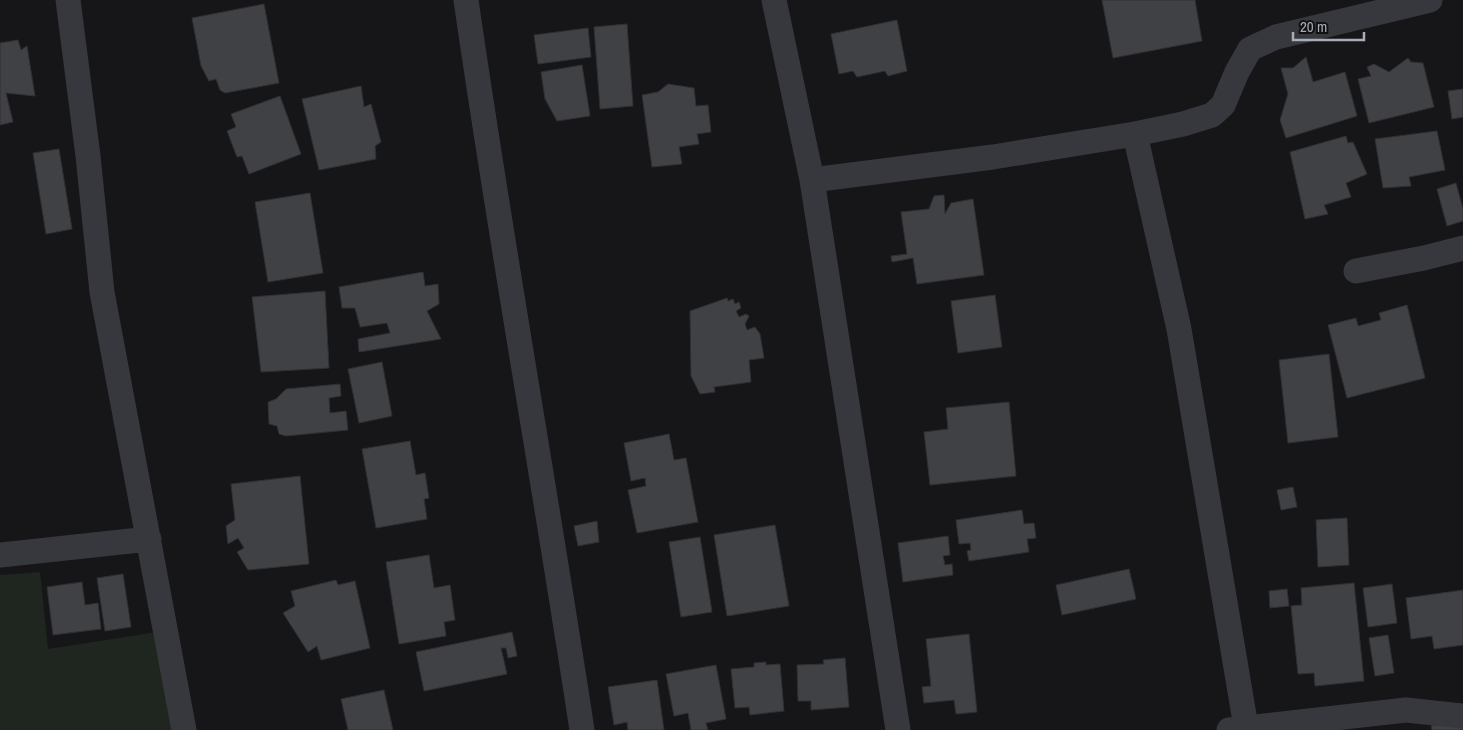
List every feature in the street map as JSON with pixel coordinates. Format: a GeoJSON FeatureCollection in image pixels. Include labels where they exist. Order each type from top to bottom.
{"type":"FeatureCollection","features":[{"type":"Feature","properties":{"kind":"street"},"geometry":{"type":"LineString","coordinates":[[68,0],[88,156],[102,292],[184,730]]}},
{"type":"Feature","properties":{"kind":"street"},"geometry":{"type":"LineString","coordinates":[[466,0],[494,197],[552,535],[582,730]]}},
{"type":"Feature","properties":{"kind":"street"},"geometry":{"type":"LineString","coordinates":[[774,0],[812,180],[898,730]]}},
{"type":"Feature","properties":{"kind":"street"},"geometry":{"type":"LineString","coordinates":[[812,180],[993,157],[1135,134],[1183,124],[1212,114],[1223,104],[1237,72],[1250,50],[1276,37],[1430,0]]}},
{"type":"Feature","properties":{"kind":"street"},"geometry":{"type":"LineString","coordinates":[[1135,134],[1178,329],[1238,728],[1406,710],[1463,716]]}},
{"type":"Feature","properties":{"kind":"street"},"geometry":{"type":"LineString","coordinates":[[1356,271],[1424,258],[1463,248]]}},
{"type":"Feature","properties":{"kind":"street"},"geometry":{"type":"LineString","coordinates":[[0,554],[149,539]]}},
{"type":"Feature","properties":{"kind":"shaded area"},"geometry":{"type":"Polygon","coordinates":[[[40,572],[48,649],[164,631],[180,730],[0,730],[0,575],[40,572]]]}},
{"type":"Feature","properties":{"kind":"building"},"geometry":{"type":"Polygon","coordinates":[[[1102,0],[1195,0],[1202,41],[1113,58],[1102,0]]]}},
{"type":"Feature","properties":{"kind":"building"},"geometry":{"type":"Polygon","coordinates":[[[264,4],[279,83],[225,93],[220,90],[216,79],[209,81],[201,66],[192,18],[264,4]]]}},
{"type":"Feature","properties":{"kind":"building"},"geometry":{"type":"Polygon","coordinates":[[[897,20],[907,71],[888,76],[885,71],[857,77],[853,71],[839,74],[831,34],[897,20]]]}},
{"type":"Feature","properties":{"kind":"building"},"geometry":{"type":"Polygon","coordinates":[[[627,24],[633,106],[600,109],[594,27],[627,24]]]}},
{"type":"Feature","properties":{"kind":"building"},"geometry":{"type":"Polygon","coordinates":[[[588,28],[591,57],[538,64],[534,35],[588,28]]]}},
{"type":"Feature","properties":{"kind":"building"},"geometry":{"type":"Polygon","coordinates":[[[18,40],[21,50],[27,46],[35,96],[6,93],[13,122],[0,125],[0,43],[18,40]]]}},
{"type":"Feature","properties":{"kind":"building"},"geometry":{"type":"Polygon","coordinates":[[[1306,57],[1313,82],[1345,72],[1357,116],[1286,138],[1280,120],[1288,94],[1281,68],[1293,68],[1306,57]]]}},
{"type":"Feature","properties":{"kind":"building"},"geometry":{"type":"Polygon","coordinates":[[[1408,58],[1411,62],[1423,63],[1434,107],[1369,123],[1358,79],[1371,76],[1367,67],[1374,64],[1389,72],[1408,58]]]}},
{"type":"Feature","properties":{"kind":"building"},"geometry":{"type":"Polygon","coordinates":[[[582,65],[590,116],[557,121],[545,99],[541,72],[582,65]]]}},
{"type":"Feature","properties":{"kind":"building"},"geometry":{"type":"Polygon","coordinates":[[[668,84],[694,88],[696,106],[708,105],[711,132],[697,134],[699,144],[679,147],[682,164],[652,167],[642,95],[658,92],[668,84]]]}},
{"type":"Feature","properties":{"kind":"building"},"geometry":{"type":"Polygon","coordinates":[[[361,86],[364,107],[371,104],[381,142],[375,146],[376,159],[319,170],[302,99],[361,86]]]}},
{"type":"Feature","properties":{"kind":"building"},"geometry":{"type":"Polygon","coordinates":[[[1463,89],[1463,117],[1452,119],[1448,91],[1463,89]]]}},
{"type":"Feature","properties":{"kind":"building"},"geometry":{"type":"Polygon","coordinates":[[[280,96],[301,154],[249,174],[242,156],[237,157],[227,131],[236,127],[231,114],[280,96]]]}},
{"type":"Feature","properties":{"kind":"building"},"geometry":{"type":"Polygon","coordinates":[[[1437,131],[1445,170],[1409,177],[1411,186],[1383,188],[1375,139],[1437,131]]]}},
{"type":"Feature","properties":{"kind":"building"},"geometry":{"type":"Polygon","coordinates":[[[1346,136],[1348,143],[1353,142],[1367,174],[1346,183],[1351,197],[1324,205],[1328,214],[1305,219],[1290,152],[1346,136]]]}},
{"type":"Feature","properties":{"kind":"building"},"geometry":{"type":"Polygon","coordinates":[[[59,149],[72,229],[46,234],[33,153],[59,149]]]}},
{"type":"Feature","properties":{"kind":"building"},"geometry":{"type":"Polygon","coordinates":[[[1456,183],[1463,209],[1463,221],[1447,226],[1437,189],[1456,183]]]}},
{"type":"Feature","properties":{"kind":"building"},"geometry":{"type":"Polygon","coordinates":[[[310,193],[323,273],[268,282],[255,202],[310,193]]]}},
{"type":"Feature","properties":{"kind":"building"},"geometry":{"type":"Polygon","coordinates":[[[944,195],[945,214],[951,203],[973,199],[984,275],[917,284],[913,258],[892,262],[891,256],[907,254],[901,212],[929,209],[934,196],[944,195]]]}},
{"type":"Feature","properties":{"kind":"building"},"geometry":{"type":"Polygon","coordinates":[[[423,272],[425,286],[438,284],[439,304],[427,311],[441,339],[359,352],[358,339],[390,333],[387,323],[360,327],[355,308],[342,308],[339,287],[423,272]]]}},
{"type":"Feature","properties":{"kind":"building"},"geometry":{"type":"Polygon","coordinates":[[[325,291],[329,368],[261,372],[252,297],[325,291]]]}},
{"type":"Feature","properties":{"kind":"building"},"geometry":{"type":"Polygon","coordinates":[[[995,295],[1002,347],[958,353],[951,301],[995,295]]]}},
{"type":"Feature","properties":{"kind":"building"},"geometry":{"type":"Polygon","coordinates":[[[727,298],[728,301],[733,299],[735,304],[739,302],[741,308],[736,311],[739,317],[746,314],[749,316],[745,324],[747,330],[755,327],[760,334],[764,358],[749,360],[751,382],[714,387],[715,392],[700,394],[691,376],[690,311],[727,298]]]}},
{"type":"Feature","properties":{"kind":"building"},"geometry":{"type":"Polygon","coordinates":[[[1407,305],[1425,378],[1347,398],[1328,325],[1356,318],[1358,326],[1381,320],[1379,313],[1407,305]]]}},
{"type":"Feature","properties":{"kind":"building"},"geometry":{"type":"Polygon","coordinates":[[[1329,354],[1338,437],[1288,443],[1279,360],[1329,354]]]}},
{"type":"Feature","properties":{"kind":"building"},"geometry":{"type":"Polygon","coordinates":[[[382,362],[392,416],[359,423],[348,369],[382,362]]]}},
{"type":"Feature","properties":{"kind":"building"},"geometry":{"type":"Polygon","coordinates":[[[340,384],[341,396],[329,398],[330,413],[346,411],[348,430],[286,436],[279,434],[277,426],[269,424],[268,402],[276,399],[286,389],[340,384]]]}},
{"type":"Feature","properties":{"kind":"building"},"geometry":{"type":"Polygon","coordinates":[[[1009,402],[1016,476],[930,485],[924,432],[948,429],[946,408],[1009,402]]]}},
{"type":"Feature","properties":{"kind":"building"},"geometry":{"type":"Polygon","coordinates":[[[669,434],[674,460],[686,458],[698,522],[637,533],[628,490],[646,486],[645,478],[631,481],[624,443],[669,434]]]}},
{"type":"Feature","properties":{"kind":"building"},"geometry":{"type":"Polygon","coordinates":[[[410,441],[416,475],[425,473],[429,498],[424,499],[427,519],[376,528],[362,449],[410,441]]]}},
{"type":"Feature","properties":{"kind":"building"},"geometry":{"type":"Polygon","coordinates":[[[300,476],[309,564],[248,570],[237,552],[244,548],[238,538],[228,544],[226,526],[235,520],[231,484],[300,476]]]}},
{"type":"Feature","properties":{"kind":"building"},"geometry":{"type":"Polygon","coordinates":[[[1293,487],[1297,507],[1281,510],[1277,490],[1293,487]]]}},
{"type":"Feature","properties":{"kind":"building"},"geometry":{"type":"Polygon","coordinates":[[[1022,510],[1024,524],[1034,523],[1036,538],[1027,539],[1029,552],[969,561],[967,551],[971,550],[970,543],[959,544],[956,520],[1022,510]]]}},
{"type":"Feature","properties":{"kind":"building"},"geometry":{"type":"Polygon","coordinates":[[[1347,518],[1349,565],[1318,567],[1316,520],[1347,518]]]}},
{"type":"Feature","properties":{"kind":"building"},"geometry":{"type":"Polygon","coordinates":[[[597,521],[599,542],[578,546],[574,526],[597,521]]]}},
{"type":"Feature","properties":{"kind":"building"},"geometry":{"type":"Polygon","coordinates":[[[775,525],[789,606],[727,616],[714,535],[775,525]]]}},
{"type":"Feature","properties":{"kind":"building"},"geometry":{"type":"Polygon","coordinates":[[[948,536],[950,555],[943,556],[945,565],[952,564],[953,575],[903,582],[898,543],[948,536]]]}},
{"type":"Feature","properties":{"kind":"building"},"geometry":{"type":"Polygon","coordinates":[[[700,537],[712,612],[681,617],[669,542],[700,537]]]}},
{"type":"Feature","properties":{"kind":"building"},"geometry":{"type":"Polygon","coordinates":[[[429,555],[434,588],[450,585],[455,620],[444,622],[446,636],[399,644],[386,562],[429,555]]]}},
{"type":"Feature","properties":{"kind":"building"},"geometry":{"type":"Polygon","coordinates":[[[1129,569],[1136,599],[1062,615],[1056,585],[1129,569]]]}},
{"type":"Feature","properties":{"kind":"building"},"geometry":{"type":"Polygon","coordinates":[[[123,574],[131,627],[105,631],[97,578],[123,574]]]}},
{"type":"Feature","properties":{"kind":"building"},"geometry":{"type":"Polygon","coordinates":[[[336,580],[338,585],[355,581],[370,648],[321,660],[317,646],[308,652],[283,613],[295,606],[291,591],[336,580]]]}},
{"type":"Feature","properties":{"kind":"building"},"geometry":{"type":"Polygon","coordinates":[[[82,582],[85,605],[98,603],[101,629],[53,635],[47,587],[82,582]]]}},
{"type":"Feature","properties":{"kind":"building"},"geometry":{"type":"Polygon","coordinates":[[[1354,583],[1364,681],[1315,686],[1314,673],[1298,674],[1291,606],[1302,605],[1301,588],[1354,583]]]}},
{"type":"Feature","properties":{"kind":"building"},"geometry":{"type":"Polygon","coordinates":[[[1392,584],[1397,623],[1368,627],[1363,588],[1392,584]]]}},
{"type":"Feature","properties":{"kind":"building"},"geometry":{"type":"Polygon","coordinates":[[[1287,589],[1289,606],[1270,608],[1269,591],[1287,589]]]}},
{"type":"Feature","properties":{"kind":"building"},"geometry":{"type":"Polygon","coordinates":[[[1463,590],[1463,645],[1434,649],[1432,636],[1411,639],[1406,598],[1463,590]]]}},
{"type":"Feature","properties":{"kind":"building"},"geometry":{"type":"Polygon","coordinates":[[[512,632],[517,656],[508,658],[506,648],[501,648],[507,674],[424,691],[416,652],[512,632]]]}},
{"type":"Feature","properties":{"kind":"building"},"geometry":{"type":"Polygon","coordinates":[[[969,634],[977,712],[956,714],[954,700],[924,703],[922,687],[931,686],[926,639],[969,634]]]}},
{"type":"Feature","properties":{"kind":"building"},"geometry":{"type":"Polygon","coordinates":[[[1388,635],[1394,673],[1375,676],[1369,638],[1388,635]]]}},
{"type":"Feature","properties":{"kind":"building"},"geometry":{"type":"Polygon","coordinates":[[[845,658],[849,707],[811,710],[811,701],[798,701],[797,665],[824,664],[823,660],[845,658]]]}},
{"type":"Feature","properties":{"kind":"building"},"geometry":{"type":"Polygon","coordinates":[[[766,662],[766,665],[780,664],[784,711],[750,715],[749,707],[735,708],[731,669],[754,667],[754,663],[766,662]]]}},
{"type":"Feature","properties":{"kind":"building"},"geometry":{"type":"Polygon","coordinates":[[[716,665],[726,719],[706,723],[708,730],[691,730],[688,713],[674,716],[666,674],[716,665]]]}},
{"type":"Feature","properties":{"kind":"building"},"geometry":{"type":"Polygon","coordinates":[[[657,680],[664,730],[628,730],[627,722],[614,725],[608,687],[657,680]]]}},
{"type":"Feature","properties":{"kind":"building"},"geometry":{"type":"Polygon","coordinates":[[[384,690],[393,730],[348,730],[341,699],[384,690]]]}},
{"type":"Feature","properties":{"kind":"building"},"geometry":{"type":"Polygon","coordinates":[[[1462,721],[1463,730],[1432,730],[1431,726],[1462,721]]]}}]}
